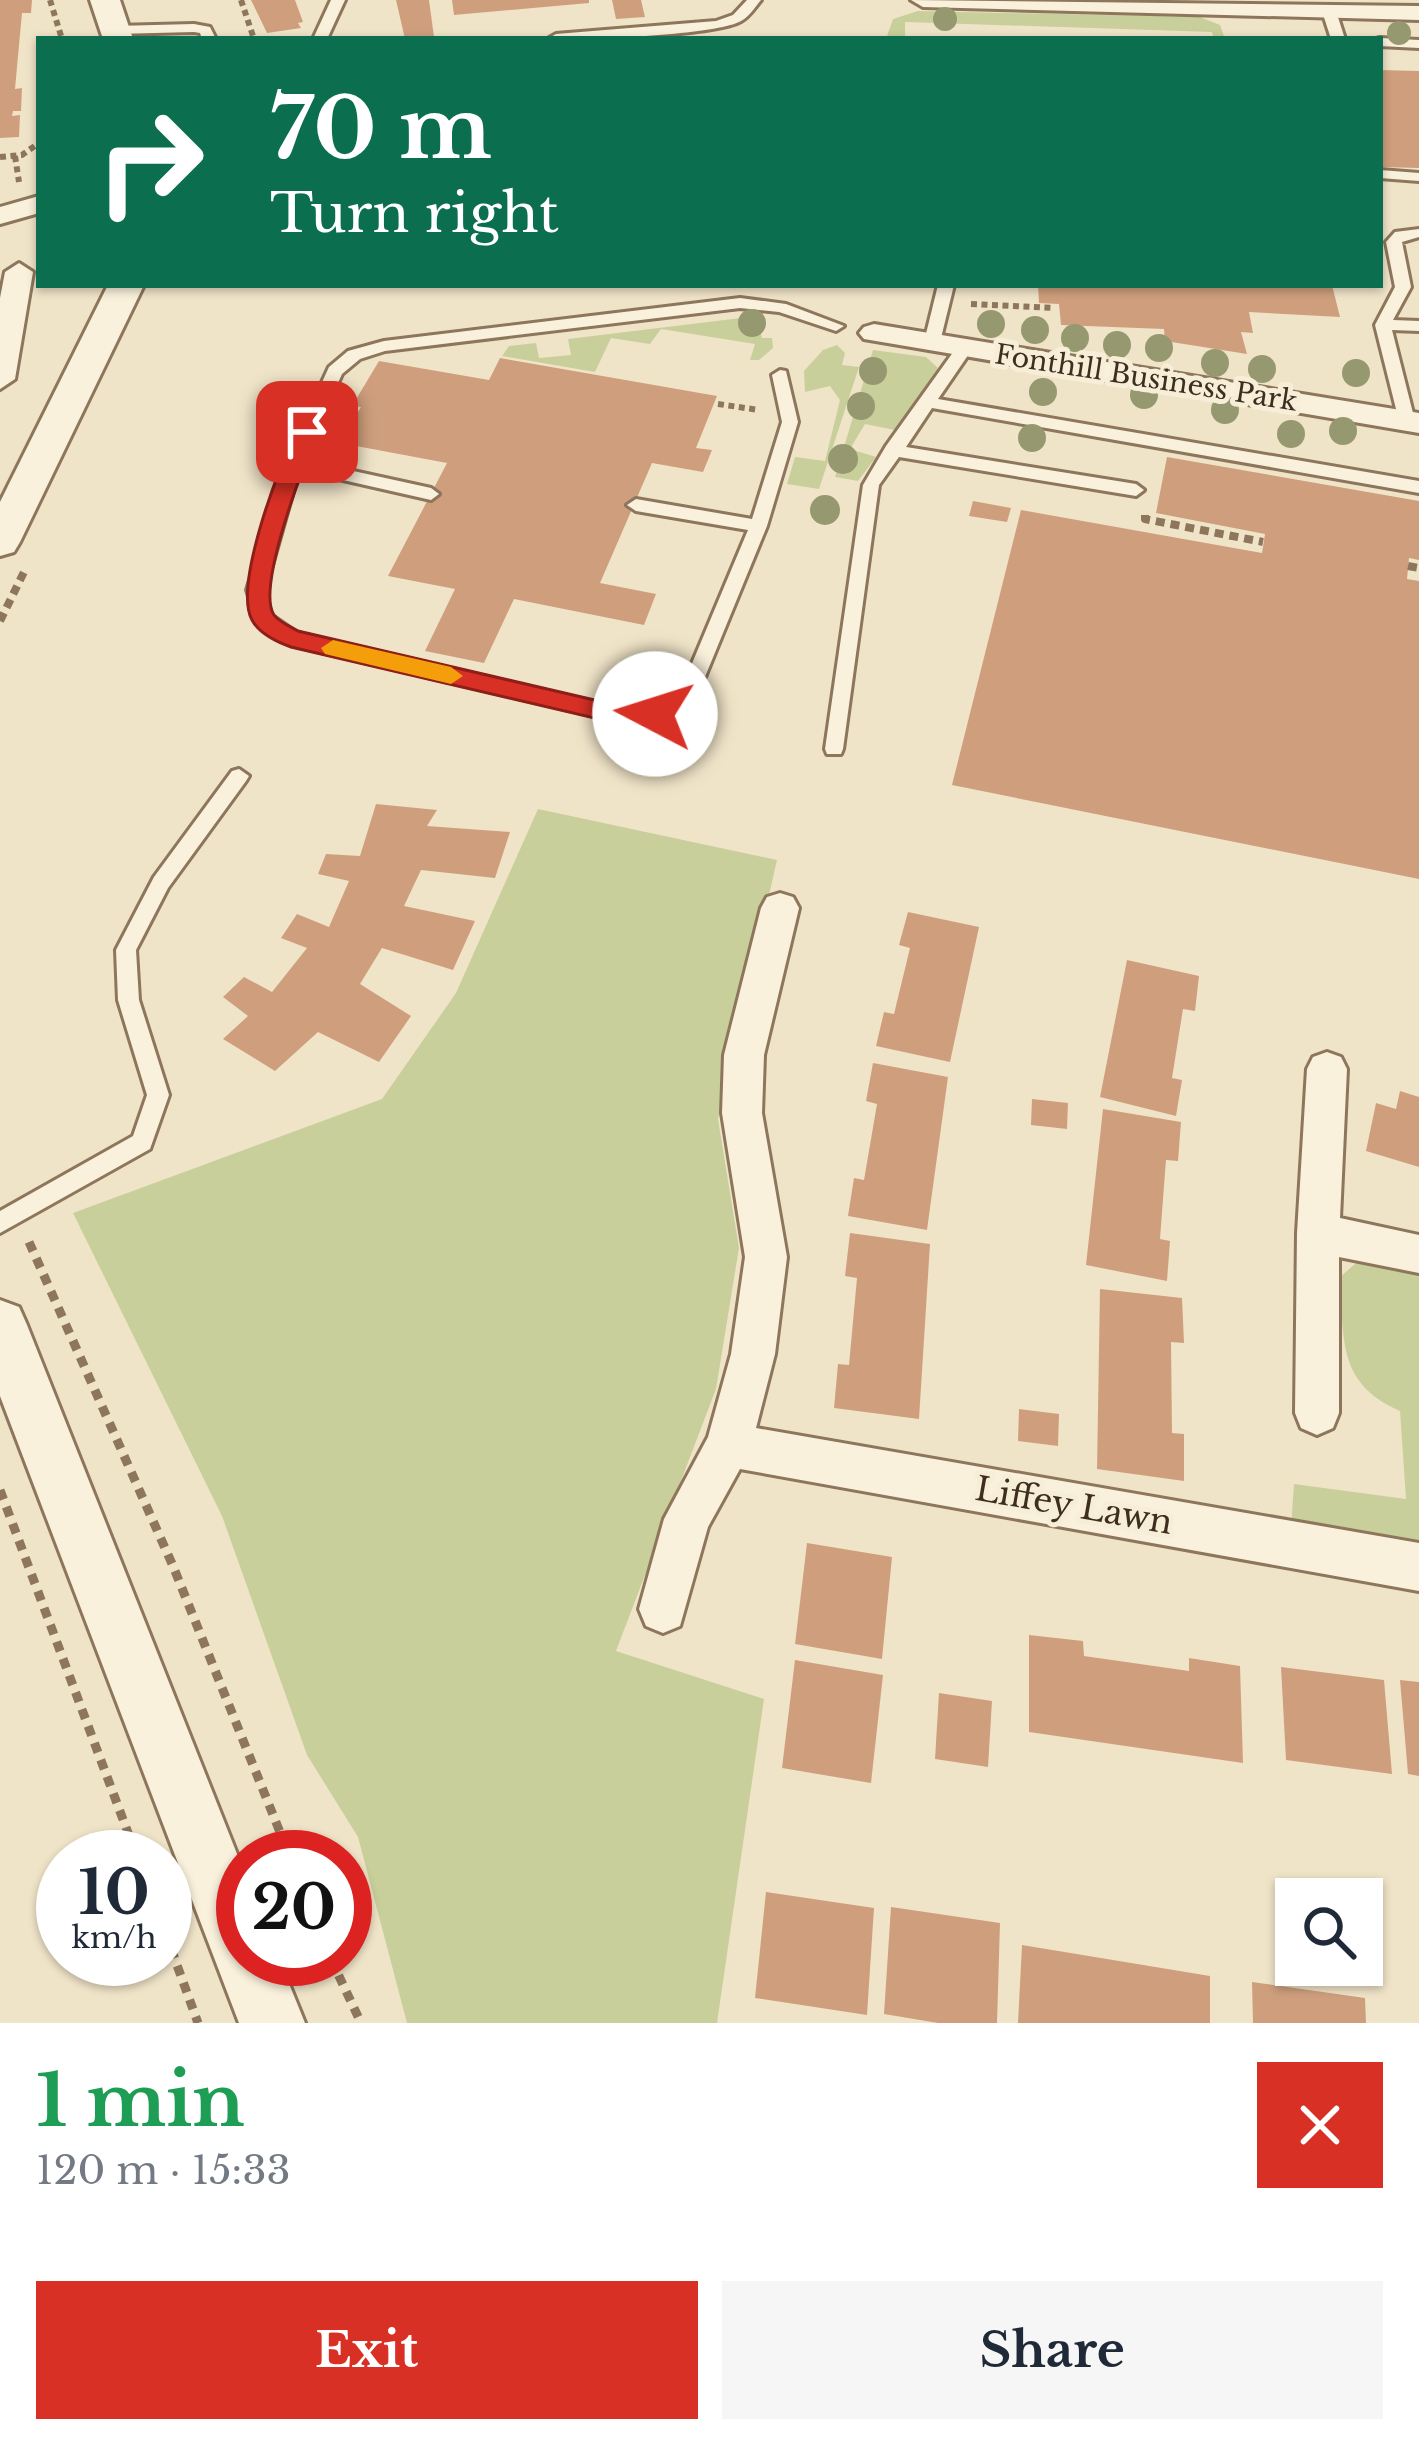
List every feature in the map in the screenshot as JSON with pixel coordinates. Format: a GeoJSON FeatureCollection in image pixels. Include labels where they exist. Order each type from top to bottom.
{"type":"FeatureCollection","features":[{"type":"Feature","properties":{"kind":"street"},"geometry":{"type":"LineString","coordinates":[[923,0],[1419,13]]}},
{"type":"Feature","properties":{"kind":"street"},"geometry":{"type":"LineString","coordinates":[[0,220],[36,205]]}},
{"type":"Feature","properties":{"kind":"street"},"geometry":{"type":"LineString","coordinates":[[0,220],[36,221]]}},
{"type":"Feature","properties":{"kind":"street"},"geometry":{"type":"LineString","coordinates":[[0,379],[19,272]]}},
{"type":"Feature","properties":{"kind":"street"},"geometry":{"type":"LineString","coordinates":[[0,542],[126,288]]}},
{"type":"Feature","properties":{"kind":"street","name":"Fonthill Business Park"},"geometry":{"type":"LineString","coordinates":[[874,333],[1413,422]]}},
{"type":"Feature","properties":{"kind":"street"},"geometry":{"type":"LineString","coordinates":[[663,1609],[687,1519],[729,1445],[753,1354],[766,1257],[742,1112],[745,1055],[779,908]]}},
{"type":"Feature","properties":{"kind":"street"},"geometry":{"type":"LineString","coordinates":[[1317,1413],[1318,1233],[1327,1069]]}},
{"type":"Feature","properties":{"kind":"street"},"geometry":{"type":"LineString","coordinates":[[1318,1233],[1419,1255]]}},
{"type":"Feature","properties":{"kind":"street"},"geometry":{"type":"LineString","coordinates":[[0,1325],[216,1881]]}},
{"type":"Feature","properties":{"kind":"street","name":"Liffey Lawn"},"geometry":{"type":"LineString","coordinates":[[729,1445],[1419,1567]]}},
{"type":"Feature","properties":{"kind":"street"},"geometry":{"type":"LineString","coordinates":[[258,1986],[272,2023]]}},
{"type":"Feature","properties":{"kind":"lane"},"geometry":{"type":"LineString","coordinates":[[321,36],[338,0]]}},
{"type":"Feature","properties":{"kind":"lane"},"geometry":{"type":"LineString","coordinates":[[581,36],[718,25],[738,18],[754,0]]}},
{"type":"Feature","properties":{"kind":"lane"},"geometry":{"type":"LineString","coordinates":[[1329,11],[1337,36]]}},
{"type":"Feature","properties":{"kind":"lane"},"geometry":{"type":"LineString","coordinates":[[113,23],[194,28],[205,30],[208,36]]}},
{"type":"Feature","properties":{"kind":"lane"},"geometry":{"type":"LineString","coordinates":[[1383,42],[1419,44]]}},
{"type":"Feature","properties":{"kind":"lane"},"geometry":{"type":"LineString","coordinates":[[1383,174],[1419,177]]}},
{"type":"Feature","properties":{"kind":"lane"},"geometry":{"type":"LineString","coordinates":[[1384,325],[1411,287],[1394,242],[1400,236],[1419,233]]}},
{"type":"Feature","properties":{"kind":"lane"},"geometry":{"type":"LineString","coordinates":[[932,342],[945,288]]}},
{"type":"Feature","properties":{"kind":"lane"},"geometry":{"type":"LineString","coordinates":[[780,375],[790,422],[758,526],[691,689],[674,705],[633,718],[291,638],[262,618],[256,590],[293,463],[334,371],[368,350],[740,303],[781,307],[836,326]]}},
{"type":"Feature","properties":{"kind":"lane"},"geometry":{"type":"LineString","coordinates":[[1384,325],[1419,326]]}},
{"type":"Feature","properties":{"kind":"lane"},"geometry":{"type":"LineString","coordinates":[[1384,325],[1413,422]]}},
{"type":"Feature","properties":{"kind":"lane"},"geometry":{"type":"LineString","coordinates":[[834,749],[871,485],[964,348]]}},
{"type":"Feature","properties":{"kind":"lane"},"geometry":{"type":"LineString","coordinates":[[926,402],[1419,487]]}},
{"type":"Feature","properties":{"kind":"lane"},"geometry":{"type":"LineString","coordinates":[[892,450],[1136,490]]}},
{"type":"Feature","properties":{"kind":"lane"},"geometry":{"type":"LineString","coordinates":[[293,463],[431,494]]}},
{"type":"Feature","properties":{"kind":"lane"},"geometry":{"type":"LineString","coordinates":[[636,505],[758,526]]}},
{"type":"Feature","properties":{"kind":"lane"},"geometry":{"type":"LineString","coordinates":[[0,1223],[142,1142],[158,1095],[140,1056],[124,954],[172,867],[238,776]]}},
{"type":"Feature","properties":{"kind":"path"},"geometry":{"type":"LineString","coordinates":[[50,0],[61,36]]}},
{"type":"Feature","properties":{"kind":"path"},"geometry":{"type":"LineString","coordinates":[[241,0],[253,36]]}},
{"type":"Feature","properties":{"kind":"path"},"geometry":{"type":"LineString","coordinates":[[0,157],[22,155],[36,144]]}},
{"type":"Feature","properties":{"kind":"path"},"geometry":{"type":"LineString","coordinates":[[942,303],[1054,308]]}},
{"type":"Feature","properties":{"kind":"path"},"geometry":{"type":"LineString","coordinates":[[1158,442],[1145,519],[1264,542]]}},
{"type":"Feature","properties":{"kind":"path"},"geometry":{"type":"LineString","coordinates":[[1408,566],[1419,568]]}},
{"type":"Feature","properties":{"kind":"path"},"geometry":{"type":"LineString","coordinates":[[26,1235],[172,1566],[279,1830]]}},
{"type":"Feature","properties":{"kind":"path"},"geometry":{"type":"LineString","coordinates":[[0,1490],[127,1830]]}},
{"type":"Feature","properties":{"kind":"path"},"geometry":{"type":"LineString","coordinates":[[185,1986],[198,2023]]}},
{"type":"Feature","properties":{"kind":"path"},"geometry":{"type":"LineString","coordinates":[[344,1986],[362,2023]]}},
{"type":"Feature","properties":{"kind":"green space"},"geometry":{"type":"Polygon","coordinates":[[[918,11],[1200,17],[1220,25],[1224,36],[905,22],[905,36],[887,36],[893,19],[918,11]]]}},
{"type":"Feature","properties":{"kind":"green space"},"geometry":{"type":"Polygon","coordinates":[[[756,317],[762,338],[772,338],[773,348],[759,360],[750,360],[755,344],[661,329],[650,344],[611,338],[595,372],[502,356],[509,346],[536,343],[539,358],[571,355],[568,339],[756,317]]]}},
{"type":"Feature","properties":{"kind":"green space"},"geometry":{"type":"Polygon","coordinates":[[[837,345],[845,353],[842,365],[859,367],[819,489],[787,484],[795,457],[825,461],[840,400],[830,386],[805,392],[804,371],[823,350],[837,345]]]}},
{"type":"Feature","properties":{"kind":"green space"},"geometry":{"type":"Polygon","coordinates":[[[873,350],[926,357],[938,368],[895,430],[865,424],[850,449],[876,457],[858,481],[835,477],[873,350]]]}},
{"type":"Feature","properties":{"kind":"green space"},"geometry":{"type":"Polygon","coordinates":[[[538,809],[777,860],[718,1119],[739,1248],[716,1389],[616,1651],[764,1699],[717,2023],[407,2023],[372,1890],[372,1830],[354,1830],[307,1755],[222,1516],[73,1213],[382,1099],[456,993],[538,809]]]}},
{"type":"Feature","properties":{"kind":"green space"},"geometry":{"type":"Polygon","coordinates":[[[1356,1263],[1419,1271],[1419,1548],[1291,1528],[1294,1484],[1406,1499],[1400,1411],[1364,1387],[1354,1373],[1344,1340],[1339,1278],[1356,1263]]]}},
{"type":"Feature","properties":{"kind":"building"},"geometry":{"type":"Polygon","coordinates":[[[0,0],[32,0],[31,13],[22,13],[15,89],[22,88],[21,111],[13,111],[12,116],[20,115],[19,137],[0,138],[0,0]]]}},
{"type":"Feature","properties":{"kind":"building"},"geometry":{"type":"Polygon","coordinates":[[[251,0],[295,0],[301,28],[267,33],[251,0]]]}},
{"type":"Feature","properties":{"kind":"building"},"geometry":{"type":"Polygon","coordinates":[[[396,0],[429,0],[434,36],[404,36],[396,0]]]}},
{"type":"Feature","properties":{"kind":"building"},"geometry":{"type":"Polygon","coordinates":[[[452,0],[589,0],[589,3],[454,15],[452,0]]]}},
{"type":"Feature","properties":{"kind":"building"},"geometry":{"type":"Polygon","coordinates":[[[612,0],[641,0],[645,17],[616,19],[612,0]]]}},
{"type":"Feature","properties":{"kind":"building"},"geometry":{"type":"Polygon","coordinates":[[[1383,70],[1419,71],[1419,168],[1383,167],[1383,70]]]}},
{"type":"Feature","properties":{"kind":"building"},"geometry":{"type":"Polygon","coordinates":[[[1038,288],[1333,288],[1340,317],[1249,312],[1253,333],[1241,332],[1247,354],[1165,341],[1164,329],[1061,325],[1059,304],[1039,303],[1038,288]]]}},
{"type":"Feature","properties":{"kind":"building"},"geometry":{"type":"Polygon","coordinates":[[[500,358],[717,396],[696,448],[712,450],[703,472],[652,463],[600,583],[656,594],[644,625],[514,599],[484,663],[425,651],[455,589],[388,576],[447,463],[340,443],[361,407],[352,406],[379,361],[489,380],[500,358]]]}},
{"type":"Feature","properties":{"kind":"building"},"geometry":{"type":"Polygon","coordinates":[[[1167,457],[1419,501],[1419,560],[1409,558],[1407,579],[1419,581],[1419,879],[952,785],[1021,510],[1262,553],[1265,534],[1156,513],[1167,457]]]}},
{"type":"Feature","properties":{"kind":"building"},"geometry":{"type":"Polygon","coordinates":[[[973,501],[1011,508],[1007,522],[969,516],[973,501]]]}},
{"type":"Feature","properties":{"kind":"building"},"geometry":{"type":"Polygon","coordinates":[[[376,804],[437,810],[427,826],[510,832],[495,878],[421,870],[404,906],[475,921],[453,970],[382,948],[360,984],[411,1016],[379,1062],[318,1032],[275,1071],[223,1039],[248,1016],[223,997],[244,977],[272,992],[307,948],[281,938],[297,914],[329,927],[349,881],[318,874],[326,854],[360,856],[376,804]]]}},
{"type":"Feature","properties":{"kind":"building"},"geometry":{"type":"Polygon","coordinates":[[[908,912],[979,927],[950,1062],[876,1046],[884,1012],[894,1014],[910,948],[899,945],[908,912]]]}},
{"type":"Feature","properties":{"kind":"building"},"geometry":{"type":"Polygon","coordinates":[[[1127,960],[1199,976],[1195,1011],[1183,1009],[1172,1078],[1182,1080],[1176,1116],[1100,1097],[1127,960]]]}},
{"type":"Feature","properties":{"kind":"building"},"geometry":{"type":"Polygon","coordinates":[[[873,1063],[948,1077],[927,1230],[848,1216],[854,1178],[864,1180],[877,1104],[866,1101],[873,1063]]]}},
{"type":"Feature","properties":{"kind":"building"},"geometry":{"type":"Polygon","coordinates":[[[1400,1091],[1419,1097],[1419,1167],[1366,1151],[1376,1103],[1396,1109],[1400,1091]]]}},
{"type":"Feature","properties":{"kind":"building"},"geometry":{"type":"Polygon","coordinates":[[[1032,1099],[1068,1103],[1067,1129],[1031,1125],[1032,1099]]]}},
{"type":"Feature","properties":{"kind":"building"},"geometry":{"type":"Polygon","coordinates":[[[1103,1109],[1181,1122],[1178,1161],[1166,1160],[1160,1239],[1170,1241],[1167,1281],[1086,1265],[1103,1109]]]}},
{"type":"Feature","properties":{"kind":"building"},"geometry":{"type":"Polygon","coordinates":[[[850,1233],[930,1244],[919,1419],[834,1408],[838,1364],[849,1365],[857,1278],[845,1276],[850,1233]]]}},
{"type":"Feature","properties":{"kind":"building"},"geometry":{"type":"Polygon","coordinates":[[[1100,1289],[1182,1298],[1184,1343],[1171,1342],[1172,1433],[1184,1434],[1184,1481],[1097,1469],[1100,1289]]]}},
{"type":"Feature","properties":{"kind":"building"},"geometry":{"type":"Polygon","coordinates":[[[1019,1409],[1059,1414],[1058,1446],[1018,1441],[1019,1409]]]}},
{"type":"Feature","properties":{"kind":"building"},"geometry":{"type":"Polygon","coordinates":[[[807,1543],[892,1557],[882,1659],[795,1644],[807,1543]]]}},
{"type":"Feature","properties":{"kind":"building"},"geometry":{"type":"Polygon","coordinates":[[[1029,1635],[1083,1641],[1084,1656],[1189,1671],[1189,1658],[1240,1666],[1243,1763],[1029,1732],[1029,1635]]]}},
{"type":"Feature","properties":{"kind":"building"},"geometry":{"type":"Polygon","coordinates":[[[795,1660],[883,1675],[871,1783],[782,1768],[795,1660]]]}},
{"type":"Feature","properties":{"kind":"building"},"geometry":{"type":"Polygon","coordinates":[[[1281,1667],[1384,1680],[1392,1774],[1286,1760],[1281,1667]]]}},
{"type":"Feature","properties":{"kind":"building"},"geometry":{"type":"Polygon","coordinates":[[[1400,1680],[1419,1682],[1419,1776],[1408,1774],[1400,1680]]]}},
{"type":"Feature","properties":{"kind":"building"},"geometry":{"type":"Polygon","coordinates":[[[939,1693],[992,1701],[988,1767],[935,1759],[939,1693]]]}},
{"type":"Feature","properties":{"kind":"building"},"geometry":{"type":"Polygon","coordinates":[[[766,1892],[874,1908],[867,2015],[755,1998],[766,1892]]]}},
{"type":"Feature","properties":{"kind":"building"},"geometry":{"type":"Polygon","coordinates":[[[891,1907],[1000,1923],[997,2023],[938,2023],[884,2014],[891,1907]]]}},
{"type":"Feature","properties":{"kind":"building"},"geometry":{"type":"Polygon","coordinates":[[[1022,1945],[1210,1976],[1210,2023],[1018,2023],[1022,1945]]]}},
{"type":"Feature","properties":{"kind":"building"},"geometry":{"type":"Polygon","coordinates":[[[1252,1982],[1365,1998],[1366,2023],[1253,2023],[1252,1982]]]}},
{"type":"Feature","properties":{"kind":"slow traffic"},"geometry":{"type":"LineString","coordinates":[[333,648],[451,676]]}},
{"type":"Feature","properties":{"kind":"route"},"geometry":{"type":"LineString","coordinates":[[307,432],[293,463],[256,590],[262,618],[291,638],[633,718],[655,714]]}}]}
